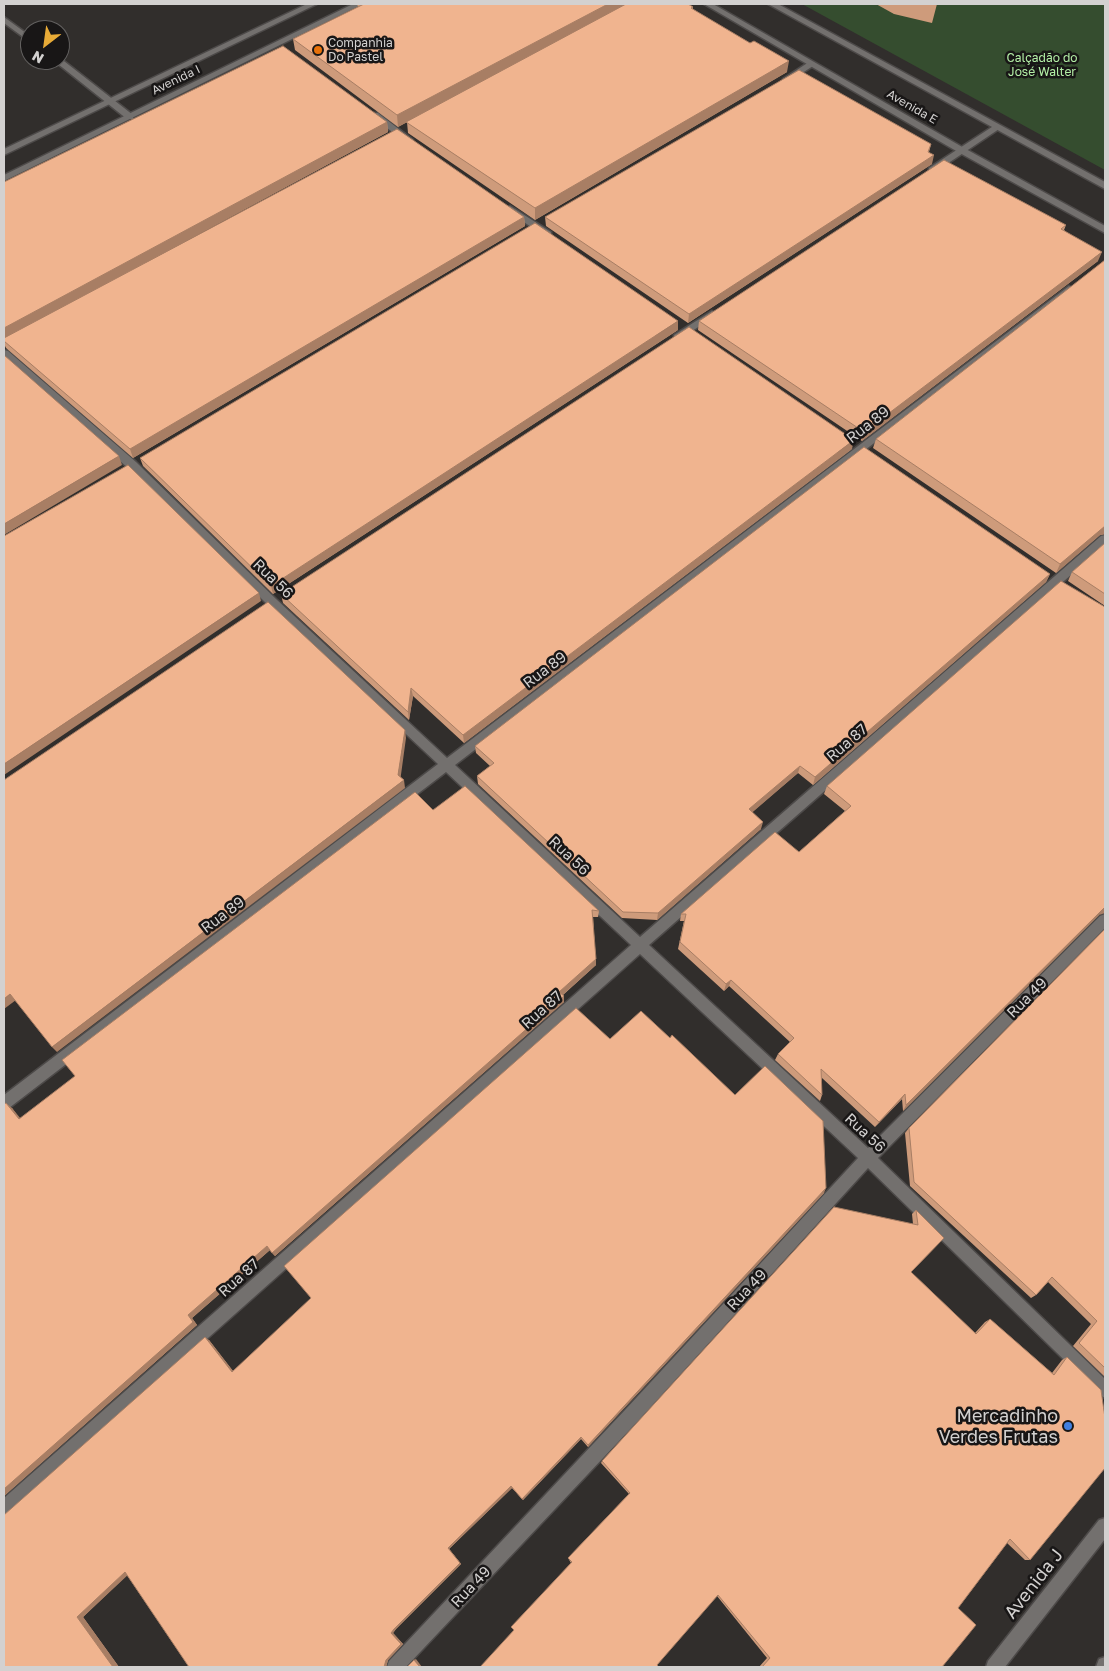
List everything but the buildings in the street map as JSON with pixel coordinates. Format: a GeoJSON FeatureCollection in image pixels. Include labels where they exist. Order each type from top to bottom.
{"type":"FeatureCollection","features":[{"type":"Feature","properties":{"kind":"street","name":"Avenida I"},"geometry":{"type":"LineString","coordinates":[[4,152],[313,4]]}},
{"type":"Feature","properties":{"kind":"street","name":"Avenida I"},"geometry":{"type":"LineString","coordinates":[[4,178],[130,116],[281,46],[359,4]]}},
{"type":"Feature","properties":{"kind":"street","name":"Avenida E"},"geometry":{"type":"LineString","coordinates":[[708,4],[961,150],[1105,230]]}},
{"type":"Feature","properties":{"kind":"street","name":"Avenida E"},"geometry":{"type":"LineString","coordinates":[[772,4],[1105,186]]}},
{"type":"Feature","properties":{"kind":"street"},"geometry":{"type":"LineString","coordinates":[[4,20],[20,32]]}},
{"type":"Feature","properties":{"kind":"street"},"geometry":{"type":"LineString","coordinates":[[778,83],[812,64]]}},
{"type":"Feature","properties":{"kind":"street"},"geometry":{"type":"LineString","coordinates":[[69,70],[130,116]]}},
{"type":"Feature","properties":{"kind":"street"},"geometry":{"type":"LineString","coordinates":[[365,108],[422,149]]}},
{"type":"Feature","properties":{"kind":"street"},"geometry":{"type":"LineString","coordinates":[[920,177],[998,127]]}},
{"type":"Feature","properties":{"kind":"street"},"geometry":{"type":"LineString","coordinates":[[503,204],[559,242]]}},
{"type":"Feature","properties":{"kind":"street","name":"Rua 89"},"geometry":{"type":"LineString","coordinates":[[4,1102],[1082,279]]}},
{"type":"Feature","properties":{"kind":"street"},"geometry":{"type":"LineString","coordinates":[[672,340],[721,308]]}},
{"type":"Feature","properties":{"kind":"street","name":"Rua 56"},"geometry":{"type":"LineString","coordinates":[[4,353],[132,465],[272,602],[868,1158],[1105,1390]]}},
{"type":"Feature","properties":{"kind":"street","name":"Rua 87"},"geometry":{"type":"LineString","coordinates":[[4,1508],[640,945],[1105,539]]}},
{"type":"Feature","properties":{"kind":"street","name":"Rua 49"},"geometry":{"type":"LineString","coordinates":[[395,1667],[631,1416],[868,1158],[1105,920]]}},
{"type":"Feature","properties":{"kind":"street","name":"Avenida J"},"geometry":{"type":"LineString","coordinates":[[994,1667],[1105,1526]]}},
{"type":"Feature","properties":{"kind":"green space","name":"Calçadão do José Walter"},"geometry":{"type":"Polygon","coordinates":[[[802,4],[1105,4],[1105,170],[802,4]]]}},
{"type":"Feature","properties":{"kind":"place","name":"Companhia Do Pastel"},"geometry":{"type":"Point","coordinates":[318,50]}},
{"type":"Feature","properties":{"kind":"place","name":"Mercadinho Verdes Frutas"},"geometry":{"type":"Point","coordinates":[1068,1426]}}]}
